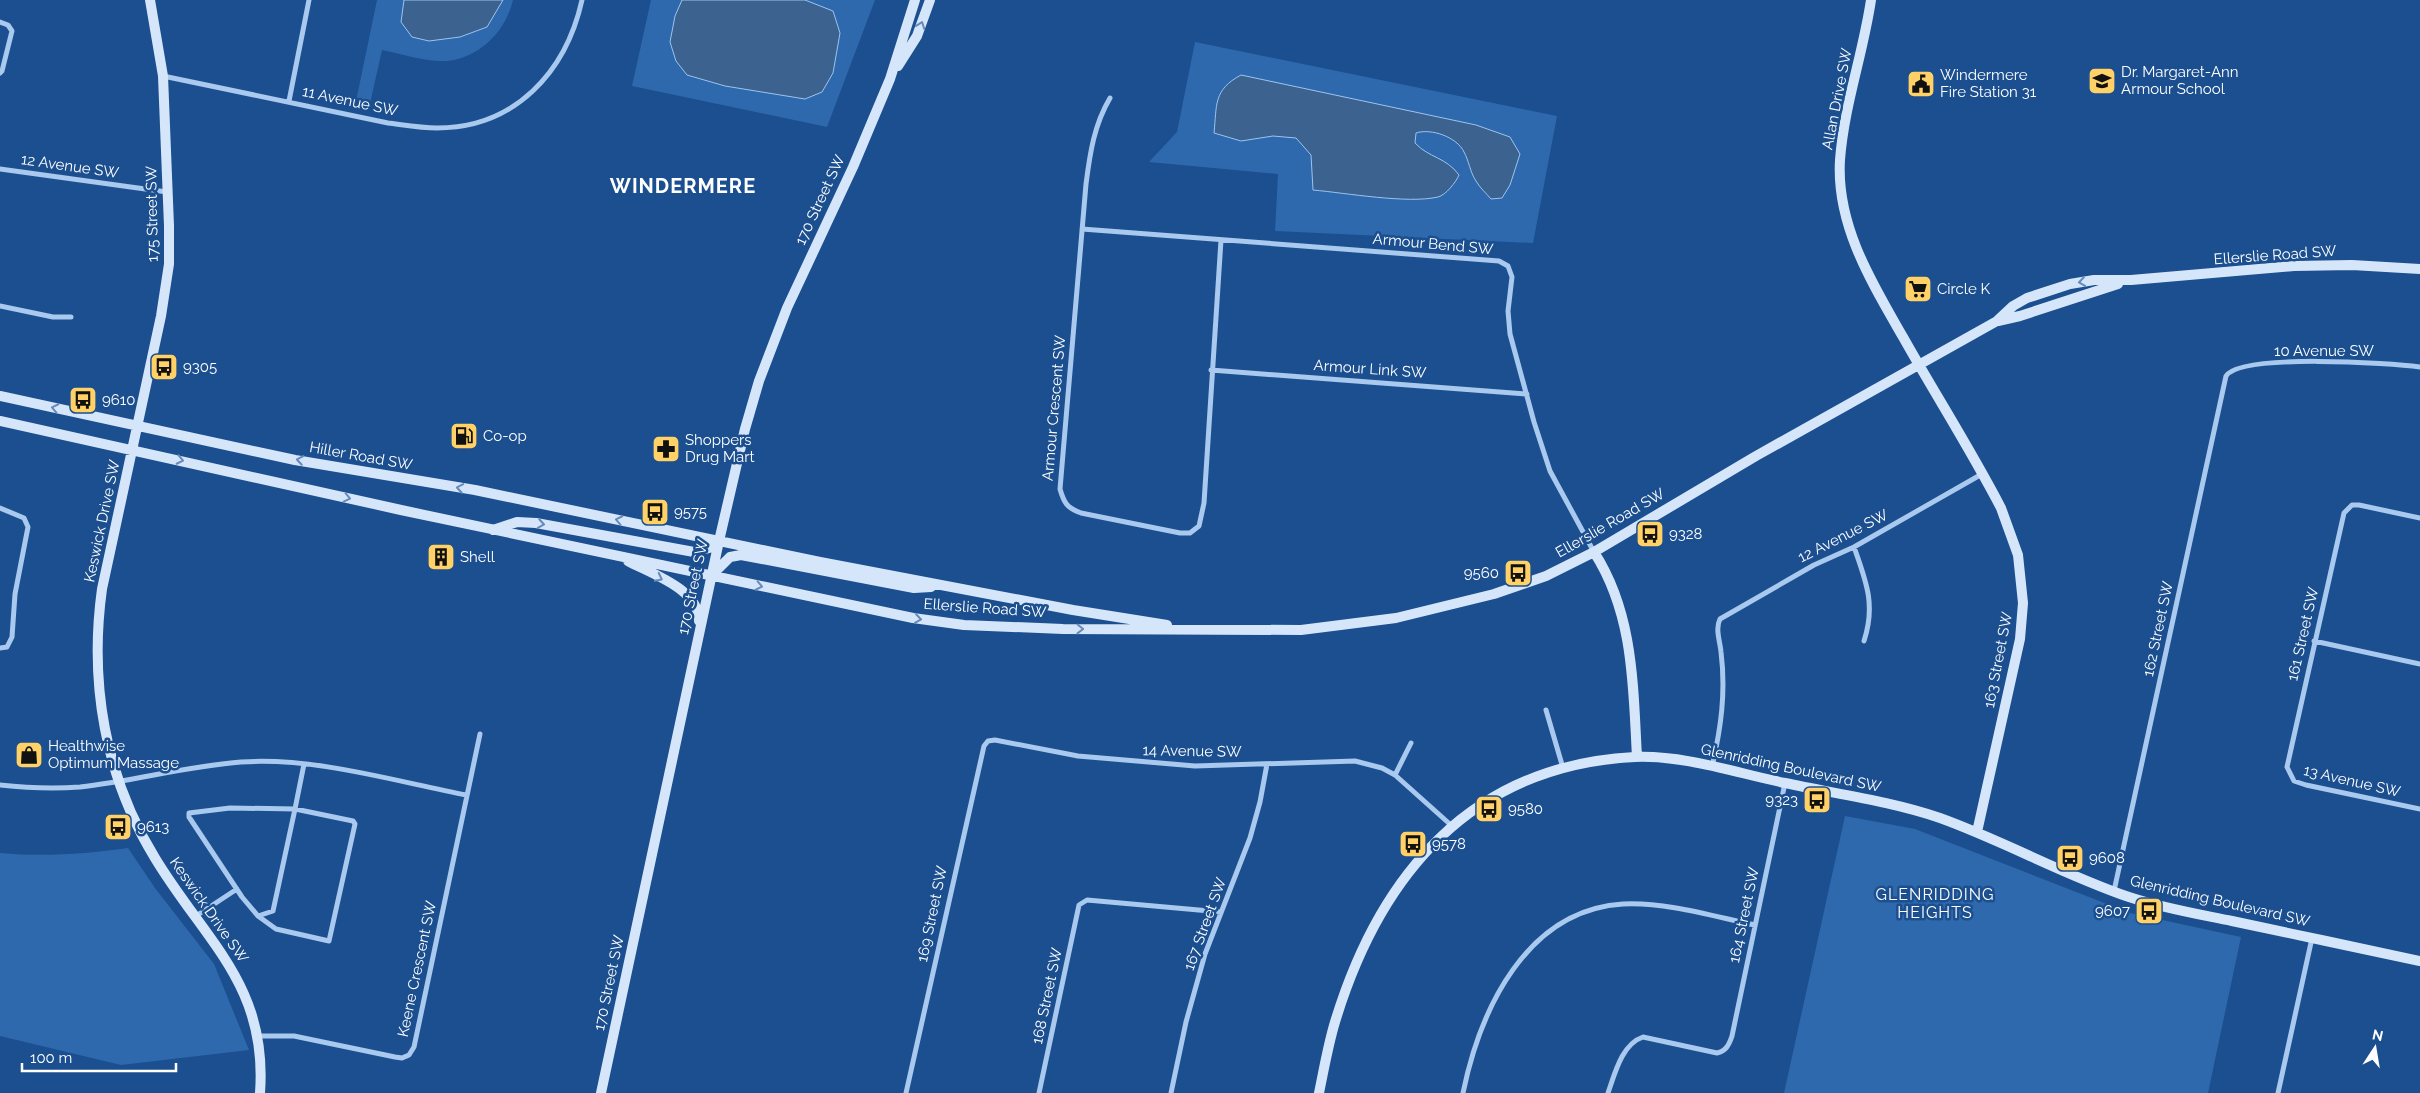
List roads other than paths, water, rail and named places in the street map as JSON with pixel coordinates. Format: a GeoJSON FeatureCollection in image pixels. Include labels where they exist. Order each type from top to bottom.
{"type":"FeatureCollection","features":[{"type":"Feature","properties":{"kind":"main road","name":"175 Street SW"},"geometry":{"type":"LineString","coordinates":[[137,425],[168,271],[169,226],[162,76],[150,0]]}},
{"type":"Feature","properties":{"kind":"main road","name":"170 Street SW"},"geometry":{"type":"LineString","coordinates":[[601,1093],[711,576],[745,429],[767,359],[798,282],[860,150],[890,79],[916,0]]}},
{"type":"Feature","properties":{"kind":"main road","name":"170 Street SW"},"geometry":{"type":"LineString","coordinates":[[890,79],[917,36],[930,0]]}},
{"type":"Feature","properties":{"kind":"main road","name":"Allan Drive SW"},"geometry":{"type":"LineString","coordinates":[[1871,0],[1844,135],[1840,162],[1842,192],[1856,249],[1919,366]]}},
{"type":"Feature","properties":{"kind":"main road","name":"Ellerslie Road SW"},"geometry":{"type":"LineString","coordinates":[[711,576],[913,618],[964,625],[1063,629],[1301,630],[1396,618],[1494,594],[1546,576],[1594,552],[1741,464],[1997,321],[2020,316],[2131,280],[2294,266],[2352,265],[2420,269]]}},
{"type":"Feature","properties":{"kind":"main road","name":"163 Street SW"},"geometry":{"type":"LineString","coordinates":[[1919,366],[2008,522],[2022,572],[2023,603],[2020,638],[1977,832]]}},
{"type":"Feature","properties":{"kind":"main road","name":"Hiller Road SW"},"geometry":{"type":"LineString","coordinates":[[0,396],[295,460],[475,490],[719,541]]}},
{"type":"Feature","properties":{"kind":"main road"},"geometry":{"type":"LineString","coordinates":[[0,421],[711,576],[730,557],[741,555],[914,588],[948,586]]}},
{"type":"Feature","properties":{"kind":"main road","name":"Keswick Drive SW"},"geometry":{"type":"LineString","coordinates":[[137,425],[102,589],[97,630],[97,664],[101,708],[108,748],[118,781],[130,810],[154,858],[238,979],[258,1036],[260,1093]]}},
{"type":"Feature","properties":{"kind":"main road"},"geometry":{"type":"LineString","coordinates":[[493,530],[517,522],[536,523],[694,552],[713,547],[719,541]]}},
{"type":"Feature","properties":{"kind":"main road","name":"Ellerslie Road SW"},"geometry":{"type":"LineString","coordinates":[[719,541],[948,586],[1200,630]]}},
{"type":"Feature","properties":{"kind":"main road"},"geometry":{"type":"LineString","coordinates":[[1594,552],[1605,569],[1622,610],[1630,648],[1637,757]]}},
{"type":"Feature","properties":{"kind":"main road"},"geometry":{"type":"LineString","coordinates":[[616,555],[667,581],[693,602],[698,613],[699,633]]}},
{"type":"Feature","properties":{"kind":"main road","name":"Glenridding Boulevard SW"},"geometry":{"type":"LineString","coordinates":[[1319,1093],[1337,1017],[1376,923],[1404,876],[1452,826],[1497,794],[1563,768],[1637,757],[1662,758],[1712,767],[1905,808],[1977,832],[2114,892],[2154,904],[2420,961]]}},
{"type":"Feature","properties":{"kind":"street"},"geometry":{"type":"LineString","coordinates":[[289,101],[309,0]]}},
{"type":"Feature","properties":{"kind":"street","name":"11 Avenue SW"},"geometry":{"type":"LineString","coordinates":[[162,76],[388,123],[438,128],[479,121],[528,97],[548,76],[563,56],[576,25],[582,0]]}},
{"type":"Feature","properties":{"kind":"street"},"geometry":{"type":"LineString","coordinates":[[0,22],[8,25],[12,31],[0,73]]}},
{"type":"Feature","properties":{"kind":"street","name":"Armour Crescent SW"},"geometry":{"type":"LineString","coordinates":[[1110,98],[1100,115],[1093,137],[1086,184],[1060,489],[1064,502],[1070,509],[1081,513],[1180,533],[1190,533],[1199,526],[1204,504],[1211,370],[1221,240]]}},
{"type":"Feature","properties":{"kind":"street","name":"12 Avenue SW"},"geometry":{"type":"LineString","coordinates":[[0,169],[167,192]]}},
{"type":"Feature","properties":{"kind":"street","name":"Armour Bend SW"},"geometry":{"type":"LineString","coordinates":[[1082,229],[1498,261],[1508,266],[1512,277],[1508,311],[1510,334],[1526,394],[1550,472],[1594,552]]}},
{"type":"Feature","properties":{"kind":"street"},"geometry":{"type":"LineString","coordinates":[[0,306],[53,317],[71,317]]}},
{"type":"Feature","properties":{"kind":"street","name":"10 Avenue SW"},"geometry":{"type":"LineString","coordinates":[[2229,372],[2248,366],[2308,362],[2351,362],[2420,368]]}},
{"type":"Feature","properties":{"kind":"street","name":"Armour Link SW"},"geometry":{"type":"LineString","coordinates":[[1211,370],[1526,394]]}},
{"type":"Feature","properties":{"kind":"street","name":"162 Street SW"},"geometry":{"type":"LineString","coordinates":[[2114,892],[2223,384],[2229,372]]}},
{"type":"Feature","properties":{"kind":"street","name":"12 Avenue SW"},"geometry":{"type":"LineString","coordinates":[[1712,767],[1719,734],[1724,694],[1718,624],[1724,615],[1814,565],[1854,547],[1982,474]]}},
{"type":"Feature","properties":{"kind":"street","name":"161 Street SW"},"geometry":{"type":"LineString","coordinates":[[2287,767],[2344,512],[2348,508],[2359,505],[2420,518]]}},
{"type":"Feature","properties":{"kind":"street"},"geometry":{"type":"LineString","coordinates":[[0,508],[24,518],[28,527],[16,589],[12,637],[7,646],[0,648]]}},
{"type":"Feature","properties":{"kind":"street"},"geometry":{"type":"LineString","coordinates":[[1854,547],[1870,604],[1869,626],[1864,641]]}},
{"type":"Feature","properties":{"kind":"street"},"geometry":{"type":"LineString","coordinates":[[2314,641],[2420,664]]}},
{"type":"Feature","properties":{"kind":"street"},"geometry":{"type":"LineString","coordinates":[[1546,710],[1563,768]]}},
{"type":"Feature","properties":{"kind":"street","name":"Keene Crescent SW"},"geometry":{"type":"LineString","coordinates":[[258,1036],[287,1035],[395,1057],[402,1058],[409,1055],[414,1047],[480,734]]}},
{"type":"Feature","properties":{"kind":"street","name":"14 Avenue SW"},"geometry":{"type":"LineString","coordinates":[[988,741],[995,740],[1078,756],[1126,762],[1195,766],[1355,761],[1382,768],[1394,775],[1452,826]]}},
{"type":"Feature","properties":{"kind":"street","name":"169 Street SW"},"geometry":{"type":"LineString","coordinates":[[906,1093],[970,801],[984,746],[988,741]]}},
{"type":"Feature","properties":{"kind":"street"},"geometry":{"type":"LineString","coordinates":[[1394,775],[1411,743]]}},
{"type":"Feature","properties":{"kind":"street"},"geometry":{"type":"LineString","coordinates":[[0,785],[60,788],[240,762],[275,761],[304,764],[466,795]]}},
{"type":"Feature","properties":{"kind":"street"},"geometry":{"type":"LineString","coordinates":[[258,916],[270,914],[273,911],[304,764]]}},
{"type":"Feature","properties":{"kind":"street","name":"167 Street SW"},"geometry":{"type":"LineString","coordinates":[[1171,1093],[1186,1022],[1206,954],[1250,838],[1260,802],[1267,764]]}},
{"type":"Feature","properties":{"kind":"street","name":"13 Avenue SW"},"geometry":{"type":"LineString","coordinates":[[2287,767],[2294,781],[2306,785],[2420,809]]}},
{"type":"Feature","properties":{"kind":"street","name":"164 Street SW"},"geometry":{"type":"LineString","coordinates":[[1608,1093],[1626,1048],[1634,1040],[1643,1037],[1710,1052],[1724,1051],[1732,1036],[1785,783]]}},
{"type":"Feature","properties":{"kind":"street"},"geometry":{"type":"LineString","coordinates":[[230,808],[295,809],[353,821],[355,824],[329,941],[276,928],[258,916],[237,890],[189,817],[190,813],[230,808]]}},
{"type":"Feature","properties":{"kind":"street"},"geometry":{"type":"LineString","coordinates":[[196,916],[237,890]]}},
{"type":"Feature","properties":{"kind":"street","name":"168 Street SW"},"geometry":{"type":"LineString","coordinates":[[1039,1093],[1079,905],[1087,900],[1221,912]]}},
{"type":"Feature","properties":{"kind":"street"},"geometry":{"type":"LineString","coordinates":[[1463,1093],[1475,1045],[1509,972],[1532,944],[1564,922],[1592,910],[1622,904],[1674,908],[1755,925]]}},
{"type":"Feature","properties":{"kind":"street"},"geometry":{"type":"LineString","coordinates":[[2278,1093],[2312,938]]}},
{"type":"Feature","properties":{"kind":"place","name":"Dr. Margaret-Ann Armour School"},"geometry":{"type":"Point","coordinates":[2102,81]}},
{"type":"Feature","properties":{"kind":"place","name":"Windermere Fire Station 31"},"geometry":{"type":"Point","coordinates":[1921,84]}},
{"type":"Feature","properties":{"kind":"place","name":"Circle K"},"geometry":{"type":"Point","coordinates":[1918,289]}},
{"type":"Feature","properties":{"kind":"place","name":"9305"},"geometry":{"type":"Point","coordinates":[164,367]}},
{"type":"Feature","properties":{"kind":"place","name":"9610"},"geometry":{"type":"Point","coordinates":[83,400]}},
{"type":"Feature","properties":{"kind":"place","name":"Co-op"},"geometry":{"type":"Point","coordinates":[464,436]}},
{"type":"Feature","properties":{"kind":"place","name":"Shoppers Drug Mart"},"geometry":{"type":"Point","coordinates":[666,449]}},
{"type":"Feature","properties":{"kind":"place","name":"9575"},"geometry":{"type":"Point","coordinates":[655,512]}},
{"type":"Feature","properties":{"kind":"place","name":"9328"},"geometry":{"type":"Point","coordinates":[1650,534]}},
{"type":"Feature","properties":{"kind":"place","name":"Shell"},"geometry":{"type":"Point","coordinates":[441,557]}},
{"type":"Feature","properties":{"kind":"place","name":"9560"},"geometry":{"type":"Point","coordinates":[1518,573]}},
{"type":"Feature","properties":{"kind":"place","name":"Healthwise Optimum Massage"},"geometry":{"type":"Point","coordinates":[29,755]}},
{"type":"Feature","properties":{"kind":"place","name":"9323"},"geometry":{"type":"Point","coordinates":[1817,800]}},
{"type":"Feature","properties":{"kind":"place","name":"9580"},"geometry":{"type":"Point","coordinates":[1489,809]}},
{"type":"Feature","properties":{"kind":"place","name":"9613"},"geometry":{"type":"Point","coordinates":[118,827]}},
{"type":"Feature","properties":{"kind":"place","name":"9578"},"geometry":{"type":"Point","coordinates":[1413,844]}},
{"type":"Feature","properties":{"kind":"place","name":"9608"},"geometry":{"type":"Point","coordinates":[2070,858]}},
{"type":"Feature","properties":{"kind":"place","name":"9607"},"geometry":{"type":"Point","coordinates":[2149,911]}},
{"type":"Feature","properties":{"kind":"district","name":"WINDERMERE"},"geometry":{"type":"Point","coordinates":[683,186]}},
{"type":"Feature","properties":{"kind":"district","name":"GLENRIDDING HEIGHTS"},"geometry":{"type":"Point","coordinates":[1935,903]}}]}
